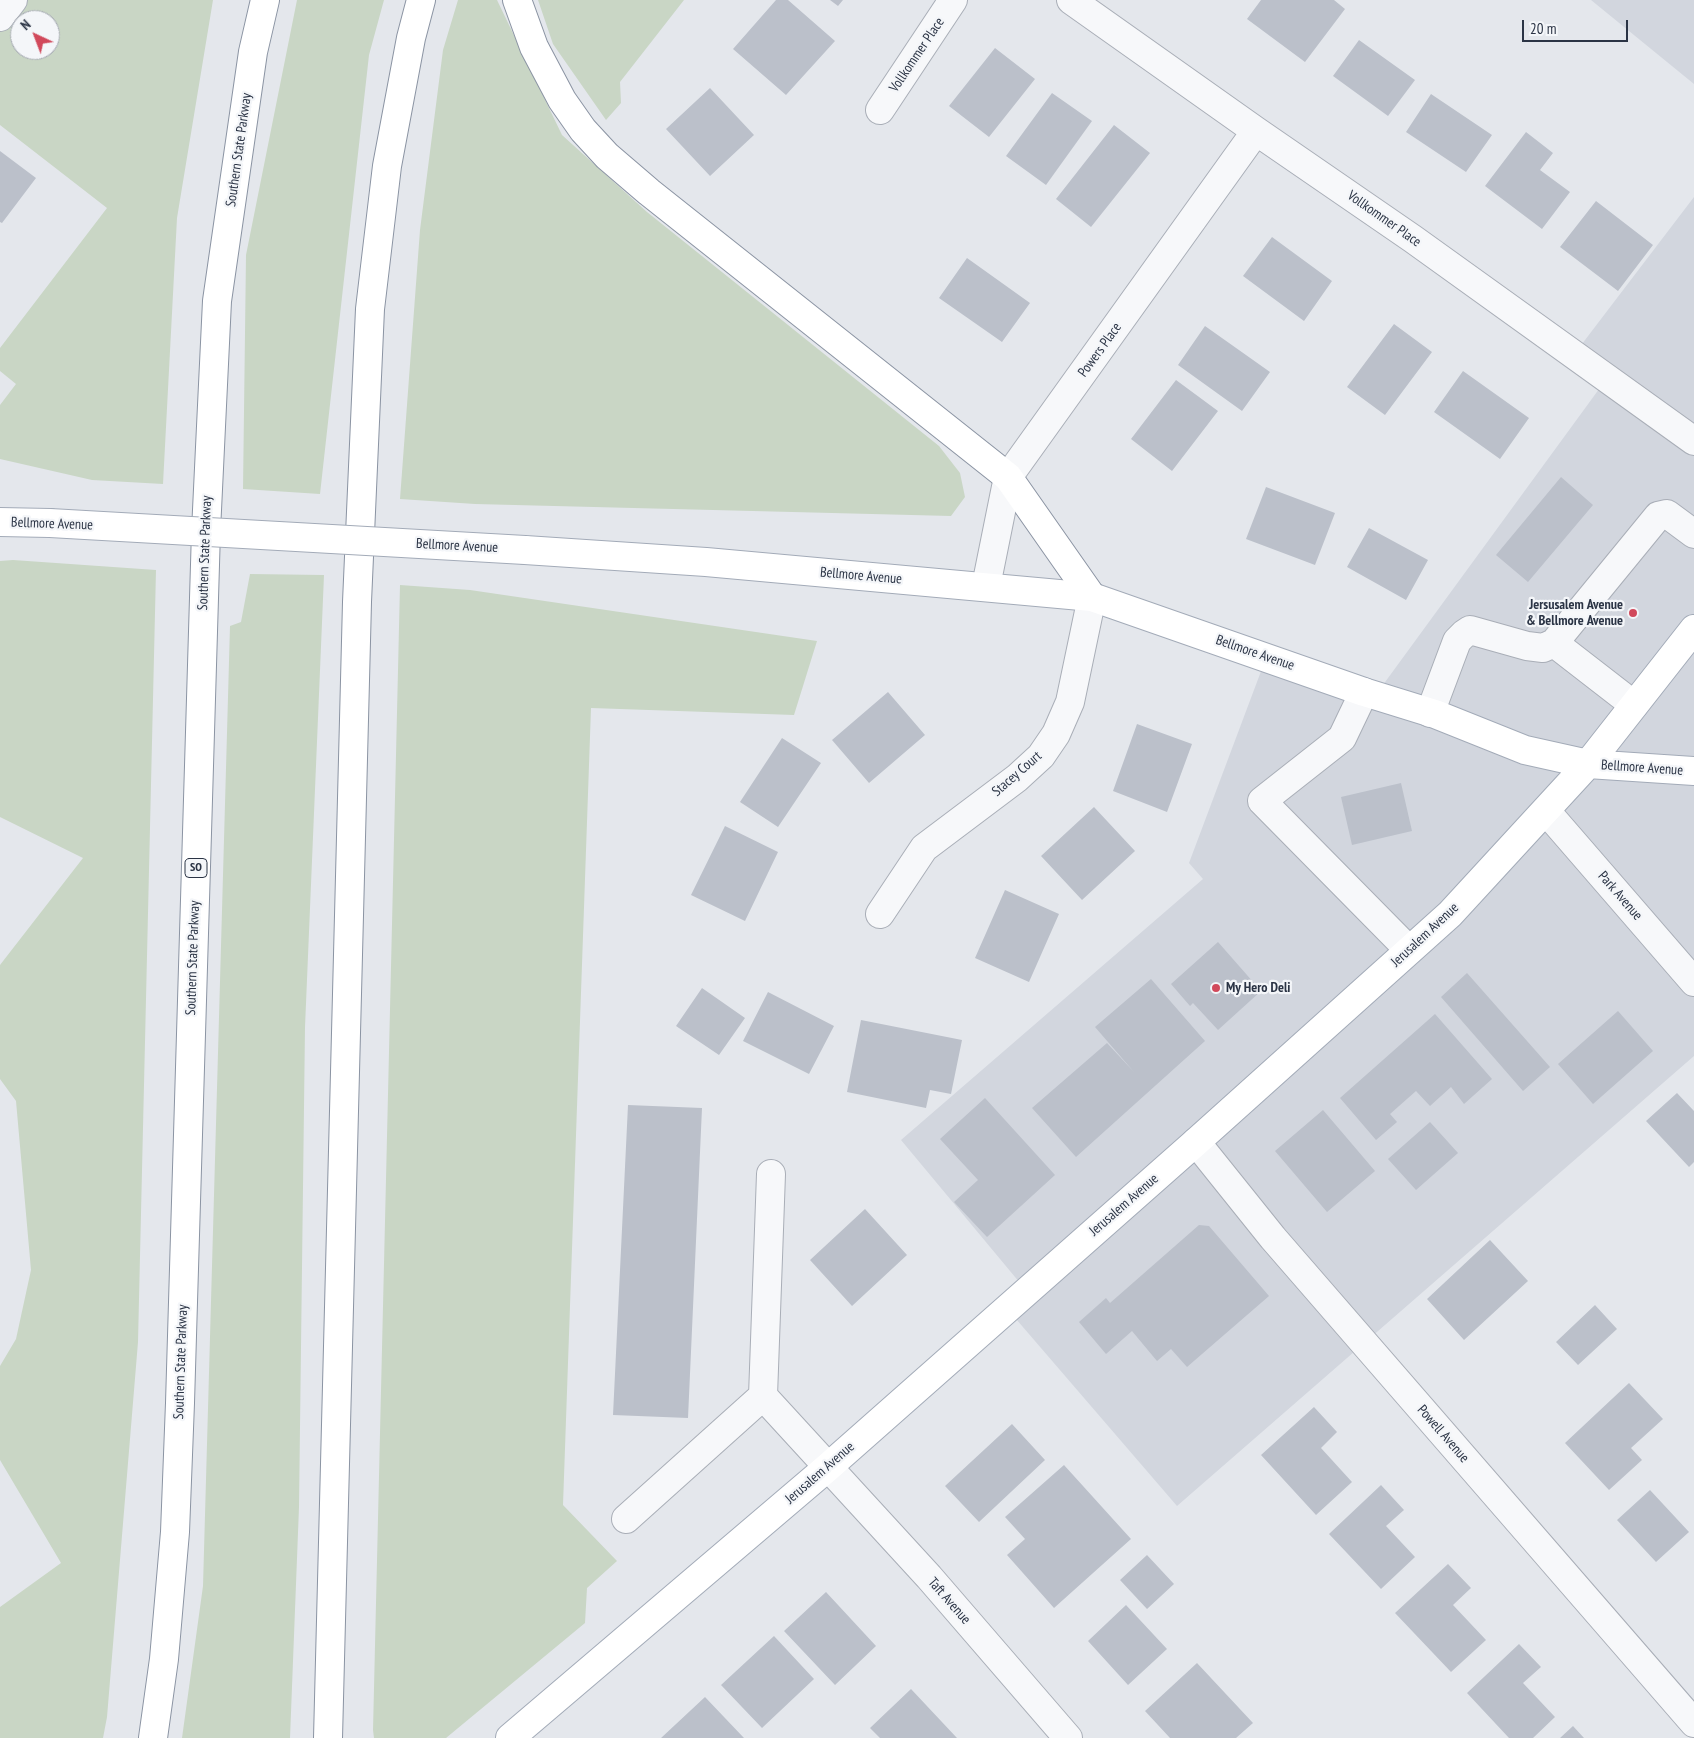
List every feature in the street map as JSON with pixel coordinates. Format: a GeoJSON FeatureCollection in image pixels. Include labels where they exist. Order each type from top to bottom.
{"type":"FeatureCollection","features":[{"type":"Feature","properties":{"kind":"main road","name":"Southern State Parkway"},"geometry":{"type":"LineString","coordinates":[[153,1738],[164,1658],[176,1513],[206,531],[217,301],[253,52],[265,0]]}},
{"type":"Feature","properties":{"kind":"main road"},"geometry":{"type":"LineString","coordinates":[[328,1737],[357,602],[370,308],[387,166],[411,38],[421,0]]}},
{"type":"Feature","properties":{"kind":"main road"},"geometry":{"type":"LineString","coordinates":[[517,0],[534,48],[562,100],[583,130],[607,156],[1008,477],[1092,597]]}},
{"type":"Feature","properties":{"kind":"main road","name":"Bellmore Avenue"},"geometry":{"type":"LineString","coordinates":[[0,522],[50,523],[706,562],[1092,597],[1364,692],[1430,713],[1525,750],[1588,764],[1694,771]]}},
{"type":"Feature","properties":{"kind":"main road","name":"Jerusalem Avenue"},"geometry":{"type":"LineString","coordinates":[[519,1735],[828,1468],[1450,914],[1588,764],[1694,629]]}},
{"type":"Feature","properties":{"kind":"street"},"geometry":{"type":"LineString","coordinates":[[0,18],[13,0]]}},
{"type":"Feature","properties":{"kind":"street","name":"Vollkommer Place"},"geometry":{"type":"LineString","coordinates":[[880,110],[953,0]]}},
{"type":"Feature","properties":{"kind":"street","name":"Vollkommer Place"},"geometry":{"type":"LineString","coordinates":[[1071,0],[1256,132],[1413,238],[1694,441]]}},
{"type":"Feature","properties":{"kind":"street","name":"Powers Place"},"geometry":{"type":"LineString","coordinates":[[986,586],[1008,477],[1256,132]]}},
{"type":"Feature","properties":{"kind":"street"},"geometry":{"type":"LineString","coordinates":[[1430,713],[1457,641],[1470,630],[1527,646],[1543,648],[1554,643],[1658,516],[1667,514],[1694,534]]}},
{"type":"Feature","properties":{"kind":"street","name":"Stacey Court"},"geometry":{"type":"LineString","coordinates":[[880,914],[924,848],[1017,778],[1041,756],[1056,734],[1070,702],[1092,597]]}},
{"type":"Feature","properties":{"kind":"street"},"geometry":{"type":"LineString","coordinates":[[1554,643],[1634,705]]}},
{"type":"Feature","properties":{"kind":"street"},"geometry":{"type":"LineString","coordinates":[[1364,692],[1342,738],[1262,802],[1409,950]]}},
{"type":"Feature","properties":{"kind":"street","name":"Park Avenue"},"geometry":{"type":"LineString","coordinates":[[1546,811],[1694,982]]}},
{"type":"Feature","properties":{"kind":"street","name":"Powell Avenue"},"geometry":{"type":"LineString","coordinates":[[1196,1142],[1273,1238],[1694,1724]]}},
{"type":"Feature","properties":{"kind":"street"},"geometry":{"type":"LineString","coordinates":[[626,1519],[763,1396],[771,1174]]}},
{"type":"Feature","properties":{"kind":"street","name":"Taft Avenue"},"geometry":{"type":"LineString","coordinates":[[763,1396],[929,1577],[1068,1738]]}},
{"type":"Feature","properties":{"kind":"shaded area"},"geometry":{"type":"Polygon","coordinates":[[[1591,0],[1694,0],[1694,84],[1591,0]]]}},
{"type":"Feature","properties":{"kind":"shaded area"},"geometry":{"type":"Polygon","coordinates":[[[1694,197],[1694,1056],[1177,1506],[1010,1312],[1030,1295],[901,1140],[1203,879],[1189,863],[1269,650],[1380,689],[1602,385],[1569,361],[1694,197]]]}},
{"type":"Feature","properties":{"kind":"green space"},"geometry":{"type":"Polygon","coordinates":[[[13,0],[213,0],[177,218],[163,484],[92,480],[0,459],[0,405],[16,384],[0,371],[0,348],[107,208],[0,125],[0,17],[13,0]]]}},
{"type":"Feature","properties":{"kind":"green space"},"geometry":{"type":"Polygon","coordinates":[[[297,0],[384,0],[369,55],[320,494],[243,489],[246,255],[297,0]]]}},
{"type":"Feature","properties":{"kind":"green space"},"geometry":{"type":"Polygon","coordinates":[[[458,0],[497,0],[562,135],[647,212],[939,446],[960,473],[965,497],[951,516],[475,504],[400,499],[420,230],[443,50],[458,0]]]}},
{"type":"Feature","properties":{"kind":"green space"},"geometry":{"type":"Polygon","coordinates":[[[538,0],[684,0],[620,82],[621,103],[606,120],[553,44],[538,0]]]}},
{"type":"Feature","properties":{"kind":"green space"},"geometry":{"type":"Polygon","coordinates":[[[13,560],[156,570],[138,1342],[107,1717],[103,1738],[0,1738],[0,1607],[61,1563],[0,1460],[0,1366],[16,1339],[31,1270],[16,1101],[0,1079],[0,965],[83,858],[0,817],[0,561],[13,560]]]}},
{"type":"Feature","properties":{"kind":"green space"},"geometry":{"type":"Polygon","coordinates":[[[250,574],[324,575],[305,1027],[299,1507],[290,1738],[182,1738],[203,1586],[230,626],[241,622],[250,574]]]}},
{"type":"Feature","properties":{"kind":"green space"},"geometry":{"type":"Polygon","coordinates":[[[400,585],[470,590],[817,641],[794,715],[591,708],[563,1505],[617,1561],[587,1588],[585,1623],[446,1738],[374,1738],[373,1730],[400,585]]]}},
{"type":"Feature","properties":{"kind":"building"},"geometry":{"type":"Polygon","coordinates":[[[776,0],[788,0],[835,41],[786,95],[733,49],[776,0]]]}},
{"type":"Feature","properties":{"kind":"building"},"geometry":{"type":"Polygon","coordinates":[[[830,0],[843,0],[838,6],[830,0]]]}},
{"type":"Feature","properties":{"kind":"building"},"geometry":{"type":"Polygon","coordinates":[[[1261,0],[1334,0],[1345,9],[1305,62],[1247,19],[1261,0]]]}},
{"type":"Feature","properties":{"kind":"building"},"geometry":{"type":"Polygon","coordinates":[[[1359,40],[1415,80],[1388,116],[1333,76],[1359,40]]]}},
{"type":"Feature","properties":{"kind":"building"},"geometry":{"type":"Polygon","coordinates":[[[995,48],[1035,79],[989,137],[949,106],[995,48]]]}},
{"type":"Feature","properties":{"kind":"building"},"geometry":{"type":"Polygon","coordinates":[[[710,88],[754,135],[710,176],[666,129],[710,88]]]}},
{"type":"Feature","properties":{"kind":"building"},"geometry":{"type":"Polygon","coordinates":[[[1052,93],[1092,121],[1046,185],[1006,156],[1052,93]]]}},
{"type":"Feature","properties":{"kind":"building"},"geometry":{"type":"Polygon","coordinates":[[[1431,94],[1492,135],[1466,172],[1406,132],[1431,94]]]}},
{"type":"Feature","properties":{"kind":"building"},"geometry":{"type":"Polygon","coordinates":[[[1114,125],[1150,153],[1091,227],[1056,199],[1114,125]]]}},
{"type":"Feature","properties":{"kind":"building"},"geometry":{"type":"Polygon","coordinates":[[[1526,132],[1553,153],[1540,170],[1570,192],[1542,229],[1485,186],[1526,132]]]}},
{"type":"Feature","properties":{"kind":"building"},"geometry":{"type":"Polygon","coordinates":[[[0,151],[36,178],[2,223],[0,222],[0,151]]]}},
{"type":"Feature","properties":{"kind":"building"},"geometry":{"type":"Polygon","coordinates":[[[1596,201],[1653,245],[1618,291],[1560,247],[1596,201]]]}},
{"type":"Feature","properties":{"kind":"building"},"geometry":{"type":"Polygon","coordinates":[[[1272,237],[1332,281],[1304,321],[1243,276],[1272,237]]]}},
{"type":"Feature","properties":{"kind":"building"},"geometry":{"type":"Polygon","coordinates":[[[967,258],[1030,303],[1002,342],[939,298],[967,258]]]}},
{"type":"Feature","properties":{"kind":"building"},"geometry":{"type":"Polygon","coordinates":[[[1394,324],[1432,352],[1385,415],[1347,387],[1394,324]]]}},
{"type":"Feature","properties":{"kind":"building"},"geometry":{"type":"Polygon","coordinates":[[[1205,326],[1270,372],[1242,411],[1178,365],[1205,326]]]}},
{"type":"Feature","properties":{"kind":"building"},"geometry":{"type":"Polygon","coordinates":[[[1463,371],[1529,418],[1500,459],[1434,412],[1463,371]]]}},
{"type":"Feature","properties":{"kind":"building"},"geometry":{"type":"Polygon","coordinates":[[[1176,380],[1218,411],[1172,471],[1131,439],[1176,380]]]}},
{"type":"Feature","properties":{"kind":"building"},"geometry":{"type":"Polygon","coordinates":[[[1561,477],[1593,505],[1528,582],[1496,555],[1561,477]]]}},
{"type":"Feature","properties":{"kind":"building"},"geometry":{"type":"Polygon","coordinates":[[[1266,487],[1335,513],[1315,565],[1246,539],[1266,487]]]}},
{"type":"Feature","properties":{"kind":"building"},"geometry":{"type":"Polygon","coordinates":[[[1369,528],[1428,560],[1406,600],[1347,567],[1369,528]]]}},
{"type":"Feature","properties":{"kind":"building"},"geometry":{"type":"Polygon","coordinates":[[[888,692],[925,735],[869,783],[832,740],[888,692]]]}},
{"type":"Feature","properties":{"kind":"building"},"geometry":{"type":"Polygon","coordinates":[[[1137,724],[1192,744],[1167,812],[1113,791],[1137,724]]]}},
{"type":"Feature","properties":{"kind":"building"},"geometry":{"type":"Polygon","coordinates":[[[782,738],[821,763],[778,827],[740,802],[782,738]]]}},
{"type":"Feature","properties":{"kind":"building"},"geometry":{"type":"Polygon","coordinates":[[[1401,783],[1412,831],[1352,845],[1341,797],[1401,783]]]}},
{"type":"Feature","properties":{"kind":"building"},"geometry":{"type":"Polygon","coordinates":[[[1094,807],[1135,851],[1082,900],[1041,856],[1094,807]]]}},
{"type":"Feature","properties":{"kind":"building"},"geometry":{"type":"Polygon","coordinates":[[[725,826],[778,852],[745,921],[691,895],[725,826]]]}},
{"type":"Feature","properties":{"kind":"building"},"geometry":{"type":"Polygon","coordinates":[[[1005,890],[1059,914],[1029,982],[975,958],[1005,890]]]}},
{"type":"Feature","properties":{"kind":"building","name":"My Hero Deli"},"geometry":{"type":"Polygon","coordinates":[[[1218,942],[1261,991],[1218,1030],[1193,1003],[1190,1006],[1171,984],[1218,942]]]}},
{"type":"Feature","properties":{"kind":"building"},"geometry":{"type":"Polygon","coordinates":[[[1467,973],[1550,1067],[1523,1091],[1441,997],[1467,973]]]}},
{"type":"Feature","properties":{"kind":"building"},"geometry":{"type":"Polygon","coordinates":[[[1151,979],[1205,1041],[1076,1157],[1032,1108],[1107,1043],[1134,1072],[1095,1027],[1151,979]]]}},
{"type":"Feature","properties":{"kind":"building"},"geometry":{"type":"Polygon","coordinates":[[[702,988],[745,1018],[719,1055],[676,1026],[702,988]]]}},
{"type":"Feature","properties":{"kind":"building"},"geometry":{"type":"Polygon","coordinates":[[[768,992],[834,1026],[809,1074],[743,1041],[768,992]]]}},
{"type":"Feature","properties":{"kind":"building"},"geometry":{"type":"Polygon","coordinates":[[[1618,1011],[1653,1051],[1593,1104],[1558,1064],[1618,1011]]]}},
{"type":"Feature","properties":{"kind":"building"},"geometry":{"type":"Polygon","coordinates":[[[1435,1014],[1492,1079],[1464,1104],[1451,1087],[1430,1106],[1416,1091],[1390,1114],[1397,1122],[1376,1140],[1340,1098],[1435,1014]]]}},
{"type":"Feature","properties":{"kind":"building"},"geometry":{"type":"Polygon","coordinates":[[[861,1020],[962,1040],[951,1094],[930,1090],[926,1108],[847,1092],[861,1020]]]}},
{"type":"Feature","properties":{"kind":"building"},"geometry":{"type":"Polygon","coordinates":[[[1677,1093],[1694,1111],[1694,1162],[1689,1167],[1646,1121],[1677,1093]]]}},
{"type":"Feature","properties":{"kind":"building"},"geometry":{"type":"Polygon","coordinates":[[[985,1098],[1055,1175],[987,1237],[954,1202],[978,1180],[940,1139],[985,1098]]]}},
{"type":"Feature","properties":{"kind":"building"},"geometry":{"type":"Polygon","coordinates":[[[628,1105],[702,1108],[688,1418],[613,1415],[628,1105]]]}},
{"type":"Feature","properties":{"kind":"building"},"geometry":{"type":"Polygon","coordinates":[[[1323,1110],[1375,1171],[1327,1212],[1275,1151],[1323,1110]]]}},
{"type":"Feature","properties":{"kind":"building"},"geometry":{"type":"Polygon","coordinates":[[[1430,1122],[1458,1153],[1416,1190],[1388,1159],[1430,1122]]]}},
{"type":"Feature","properties":{"kind":"building"},"geometry":{"type":"Polygon","coordinates":[[[865,1209],[907,1255],[852,1306],[810,1260],[865,1209]]]}},
{"type":"Feature","properties":{"kind":"building"},"geometry":{"type":"Polygon","coordinates":[[[1199,1225],[1209,1226],[1269,1296],[1187,1367],[1171,1349],[1157,1361],[1132,1331],[1106,1354],[1079,1322],[1106,1298],[1110,1303],[1199,1225]]]}},
{"type":"Feature","properties":{"kind":"building"},"geometry":{"type":"Polygon","coordinates":[[[1490,1240],[1528,1281],[1464,1340],[1427,1299],[1490,1240]]]}},
{"type":"Feature","properties":{"kind":"building"},"geometry":{"type":"Polygon","coordinates":[[[1595,1305],[1617,1329],[1578,1365],[1556,1342],[1595,1305]]]}},
{"type":"Feature","properties":{"kind":"building"},"geometry":{"type":"Polygon","coordinates":[[[1629,1383],[1663,1419],[1631,1448],[1642,1460],[1609,1490],[1565,1443],[1629,1383]]]}},
{"type":"Feature","properties":{"kind":"building"},"geometry":{"type":"Polygon","coordinates":[[[1314,1407],[1337,1432],[1321,1448],[1352,1482],[1316,1515],[1261,1455],[1314,1407]]]}},
{"type":"Feature","properties":{"kind":"building"},"geometry":{"type":"Polygon","coordinates":[[[1012,1424],[1045,1460],[979,1522],[945,1486],[1012,1424]]]}},
{"type":"Feature","properties":{"kind":"building"},"geometry":{"type":"Polygon","coordinates":[[[1064,1465],[1131,1539],[1054,1608],[1007,1555],[1025,1539],[1005,1517],[1064,1465]]]}},
{"type":"Feature","properties":{"kind":"building"},"geometry":{"type":"Polygon","coordinates":[[[1381,1485],[1404,1510],[1386,1526],[1415,1557],[1381,1589],[1329,1534],[1381,1485]]]}},
{"type":"Feature","properties":{"kind":"building"},"geometry":{"type":"Polygon","coordinates":[[[1650,1490],[1689,1532],[1656,1562],[1617,1520],[1650,1490]]]}},
{"type":"Feature","properties":{"kind":"building"},"geometry":{"type":"Polygon","coordinates":[[[1147,1555],[1174,1584],[1147,1609],[1120,1580],[1147,1555]]]}},
{"type":"Feature","properties":{"kind":"building"},"geometry":{"type":"Polygon","coordinates":[[[1448,1564],[1471,1588],[1453,1605],[1486,1640],[1451,1672],[1395,1613],[1448,1564]]]}},
{"type":"Feature","properties":{"kind":"building"},"geometry":{"type":"Polygon","coordinates":[[[826,1592],[876,1646],[835,1685],[784,1631],[826,1592]]]}},
{"type":"Feature","properties":{"kind":"building"},"geometry":{"type":"Polygon","coordinates":[[[1126,1605],[1167,1649],[1128,1685],[1088,1641],[1126,1605]]]}},
{"type":"Feature","properties":{"kind":"building"},"geometry":{"type":"Polygon","coordinates":[[[774,1636],[814,1679],[762,1728],[721,1685],[774,1636]]]}},
{"type":"Feature","properties":{"kind":"building"},"geometry":{"type":"Polygon","coordinates":[[[1519,1644],[1541,1667],[1523,1683],[1555,1717],[1533,1738],[1509,1738],[1467,1693],[1519,1644]]]}},
{"type":"Feature","properties":{"kind":"building"},"geometry":{"type":"Polygon","coordinates":[[[1197,1663],[1253,1723],[1236,1738],[1170,1738],[1145,1711],[1197,1663]]]}},
{"type":"Feature","properties":{"kind":"building"},"geometry":{"type":"Polygon","coordinates":[[[911,1689],[957,1738],[880,1738],[870,1728],[911,1689]]]}},
{"type":"Feature","properties":{"kind":"building"},"geometry":{"type":"Polygon","coordinates":[[[705,1697],[744,1738],[661,1738],[705,1697]]]}},
{"type":"Feature","properties":{"kind":"building"},"geometry":{"type":"Polygon","coordinates":[[[1573,1726],[1584,1738],[1560,1738],[1573,1726]]]}},
{"type":"Feature","properties":{"kind":"place","name":"Jersusalem Avenue & Bellmore Avenue"},"geometry":{"type":"Point","coordinates":[1633,613]}},
{"type":"Feature","properties":{"kind":"place","name":"My Hero Deli"},"geometry":{"type":"Point","coordinates":[1216,988]}}]}
